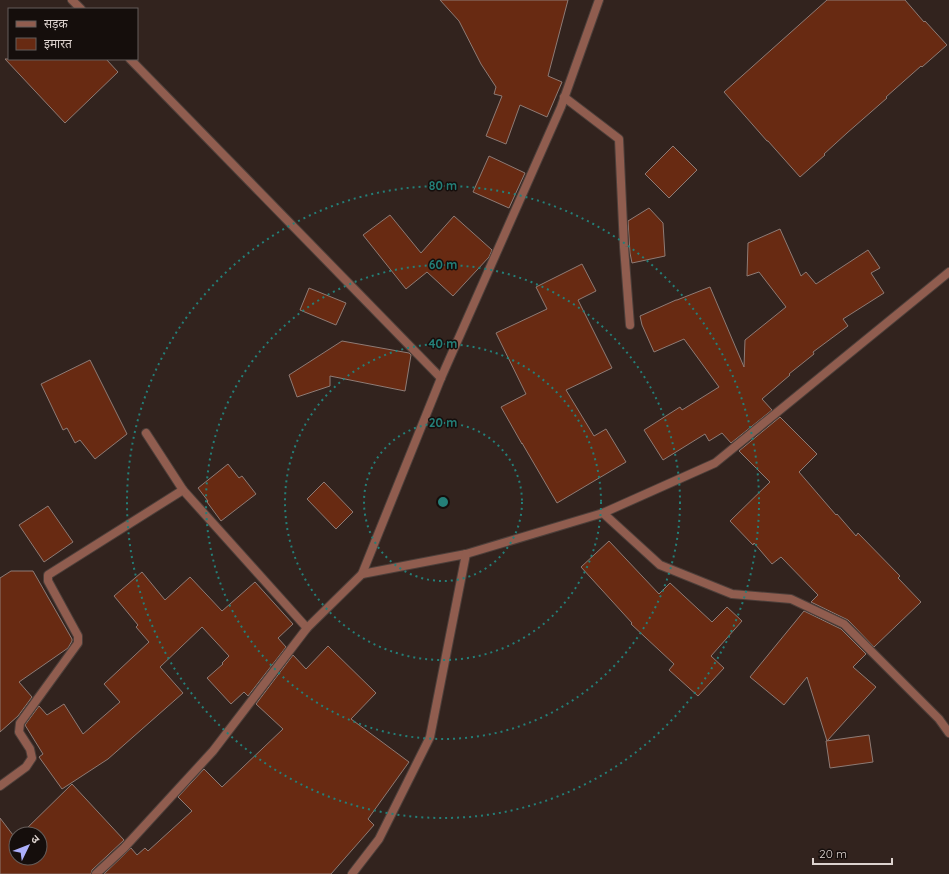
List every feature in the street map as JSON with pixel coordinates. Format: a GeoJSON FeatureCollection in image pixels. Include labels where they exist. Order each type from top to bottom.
{"type":"FeatureCollection","features":[{"type":"Feature","properties":{"kind":"street"},"geometry":{"type":"LineString","coordinates":[[72,0],[80,8]]}},
{"type":"Feature","properties":{"kind":"street"},"geometry":{"type":"LineString","coordinates":[[96,874],[124,848],[213,751],[307,628],[362,574],[441,378],[564,97],[599,0]]}},
{"type":"Feature","properties":{"kind":"street"},"geometry":{"type":"LineString","coordinates":[[131,60],[441,378]]}},
{"type":"Feature","properties":{"kind":"street"},"geometry":{"type":"LineString","coordinates":[[564,97],[619,140],[624,247],[630,325]]}},
{"type":"Feature","properties":{"kind":"street"},"geometry":{"type":"LineString","coordinates":[[362,574],[466,554],[603,513],[715,463],[949,272]]}},
{"type":"Feature","properties":{"kind":"street"},"geometry":{"type":"LineString","coordinates":[[146,433],[183,490],[307,628]]}},
{"type":"Feature","properties":{"kind":"street"},"geometry":{"type":"LineString","coordinates":[[0,786],[26,767],[32,758],[30,749],[19,732],[20,724],[78,643],[78,636],[48,581],[48,575],[183,490]]}},
{"type":"Feature","properties":{"kind":"street"},"geometry":{"type":"LineString","coordinates":[[603,513],[660,565],[732,594],[791,599],[844,624],[939,719],[949,733]]}},
{"type":"Feature","properties":{"kind":"street"},"geometry":{"type":"LineString","coordinates":[[352,874],[379,839],[430,737],[466,554]]}},
{"type":"Feature","properties":{"kind":"building"},"geometry":{"type":"Polygon","coordinates":[[[440,0],[568,0],[548,76],[562,82],[547,117],[520,105],[506,144],[486,136],[502,96],[494,94],[496,87],[481,64],[459,21],[440,0]]]}},
{"type":"Feature","properties":{"kind":"building"},"geometry":{"type":"Polygon","coordinates":[[[827,0],[905,0],[947,45],[886,97],[887,98],[800,177],[724,92],[827,0]]]}},
{"type":"Feature","properties":{"kind":"building"},"geometry":{"type":"Polygon","coordinates":[[[5,59],[107,60],[118,72],[65,123],[5,59]]]}},
{"type":"Feature","properties":{"kind":"building"},"geometry":{"type":"Polygon","coordinates":[[[673,146],[697,170],[669,198],[645,174],[673,146]]]}},
{"type":"Feature","properties":{"kind":"building"},"geometry":{"type":"Polygon","coordinates":[[[489,156],[525,173],[509,208],[473,192],[489,156]]]}},
{"type":"Feature","properties":{"kind":"building"},"geometry":{"type":"Polygon","coordinates":[[[649,208],[663,223],[665,256],[632,263],[628,221],[649,208]]]}},
{"type":"Feature","properties":{"kind":"building"},"geometry":{"type":"Polygon","coordinates":[[[390,215],[421,253],[454,216],[492,250],[489,257],[453,296],[427,272],[406,289],[363,235],[390,215]]]}},
{"type":"Feature","properties":{"kind":"building"},"geometry":{"type":"Polygon","coordinates":[[[780,229],[801,276],[806,272],[816,284],[868,250],[880,268],[871,273],[884,293],[843,319],[848,326],[813,352],[814,354],[789,374],[790,375],[762,399],[772,410],[731,443],[722,433],[709,441],[705,434],[663,460],[644,430],[680,407],[682,410],[719,387],[684,339],[654,352],[642,325],[640,316],[710,287],[744,367],[745,340],[786,307],[759,272],[747,276],[748,243],[780,229]]]}},
{"type":"Feature","properties":{"kind":"building"},"geometry":{"type":"Polygon","coordinates":[[[582,264],[596,291],[578,300],[612,368],[566,390],[594,436],[606,429],[626,462],[557,503],[501,407],[526,394],[496,333],[547,309],[536,287],[582,264]]]}},
{"type":"Feature","properties":{"kind":"building"},"geometry":{"type":"Polygon","coordinates":[[[309,288],[346,303],[336,325],[300,310],[309,288]]]}},
{"type":"Feature","properties":{"kind":"building"},"geometry":{"type":"Polygon","coordinates":[[[342,341],[409,353],[411,355],[405,391],[330,376],[330,386],[297,397],[289,375],[342,341]]]}},
{"type":"Feature","properties":{"kind":"building"},"geometry":{"type":"Polygon","coordinates":[[[90,360],[127,434],[95,459],[80,440],[75,443],[67,428],[63,430],[41,384],[90,360]]]}},
{"type":"Feature","properties":{"kind":"building"},"geometry":{"type":"Polygon","coordinates":[[[780,417],[817,454],[799,472],[856,536],[858,533],[900,576],[898,578],[921,602],[874,647],[848,620],[811,602],[818,595],[781,557],[772,564],[754,543],[753,545],[730,521],[770,482],[739,451],[780,417]]]}},
{"type":"Feature","properties":{"kind":"building"},"geometry":{"type":"Polygon","coordinates":[[[228,464],[239,478],[242,476],[256,494],[221,521],[198,488],[228,464]]]}},
{"type":"Feature","properties":{"kind":"building"},"geometry":{"type":"Polygon","coordinates":[[[324,482],[353,512],[336,529],[307,499],[324,482]]]}},
{"type":"Feature","properties":{"kind":"building"},"geometry":{"type":"Polygon","coordinates":[[[48,506],[73,542],[44,562],[19,525],[48,506]]]}},
{"type":"Feature","properties":{"kind":"building"},"geometry":{"type":"Polygon","coordinates":[[[609,541],[659,594],[670,583],[712,622],[727,607],[742,621],[711,656],[724,668],[698,696],[669,670],[674,664],[631,624],[632,623],[581,567],[609,541]]]}},
{"type":"Feature","properties":{"kind":"building"},"geometry":{"type":"Polygon","coordinates":[[[11,571],[33,571],[72,641],[68,648],[19,682],[32,697],[18,716],[0,732],[0,578],[11,571]]]}},
{"type":"Feature","properties":{"kind":"building"},"geometry":{"type":"Polygon","coordinates":[[[142,572],[165,600],[190,577],[222,611],[255,582],[293,624],[278,638],[286,647],[248,696],[244,692],[231,704],[207,678],[223,664],[222,663],[229,656],[202,627],[160,667],[183,693],[108,759],[62,789],[39,757],[43,754],[25,725],[39,706],[47,715],[64,704],[83,734],[120,702],[104,684],[149,642],[136,627],[138,625],[114,596],[142,572]]]}},
{"type":"Feature","properties":{"kind":"building"},"geometry":{"type":"Polygon","coordinates":[[[804,611],[841,629],[866,654],[853,667],[876,687],[827,741],[807,677],[784,705],[750,677],[804,611]]]}},
{"type":"Feature","properties":{"kind":"building"},"geometry":{"type":"Polygon","coordinates":[[[328,646],[376,693],[351,719],[409,762],[368,819],[374,825],[331,874],[104,874],[131,848],[137,855],[145,848],[148,851],[192,811],[178,797],[204,769],[222,787],[283,729],[256,704],[293,655],[306,669],[328,646]]]}},
{"type":"Feature","properties":{"kind":"building"},"geometry":{"type":"Polygon","coordinates":[[[869,735],[873,762],[830,768],[826,741],[869,735]]]}},
{"type":"Feature","properties":{"kind":"building"},"geometry":{"type":"Polygon","coordinates":[[[72,784],[124,840],[92,870],[91,874],[0,874],[0,818],[8,828],[8,866],[48,866],[48,826],[29,826],[72,784]]]}}]}
